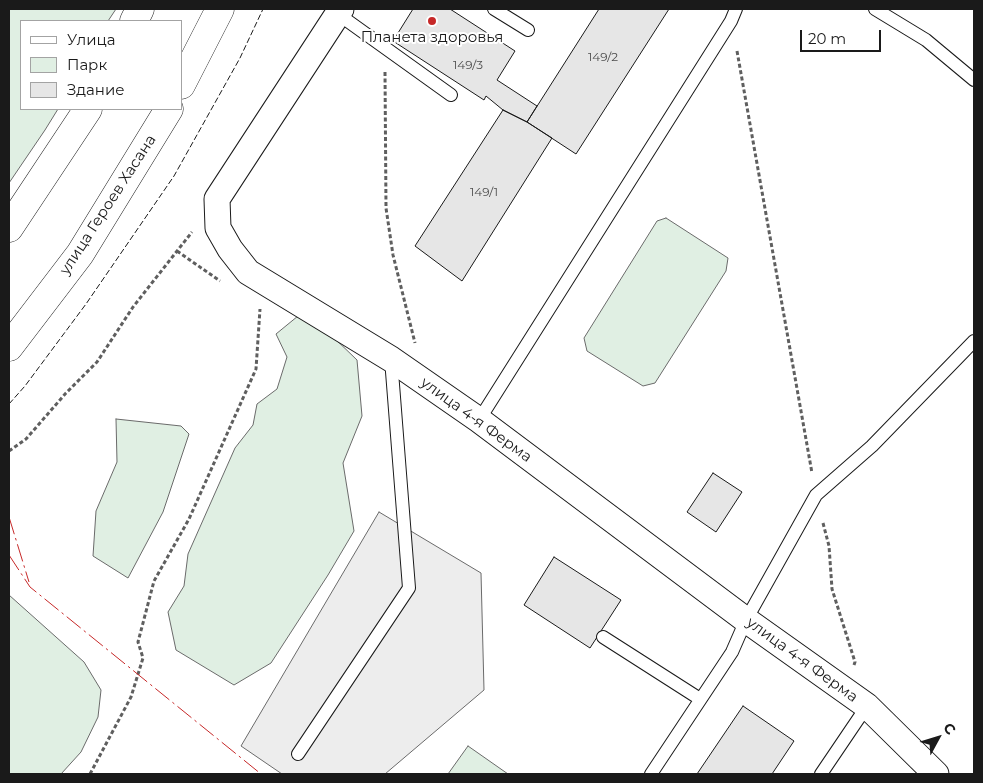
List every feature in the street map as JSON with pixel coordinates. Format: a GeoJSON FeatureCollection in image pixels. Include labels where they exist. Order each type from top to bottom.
{"type":"FeatureCollection","features":[{"type":"Feature","properties":{"kind":"main road"},"geometry":{"type":"LineString","coordinates":[[182,83],[220,9]]}},
{"type":"Feature","properties":{"kind":"main road"},"geometry":{"type":"LineString","coordinates":[[9,228],[87,110]]}},
{"type":"Feature","properties":{"kind":"main road","name":"улица Героев Хасана"},"geometry":{"type":"LineString","coordinates":[[9,347],[80,254],[168,110]]}},
{"type":"Feature","properties":{"kind":"street","name":"улица 4-я Ферма"},"geometry":{"type":"LineString","coordinates":[[340,11],[217,199],[218,228],[230,249],[248,272],[391,359],[479,420],[746,620],[859,700],[936,774]]}},
{"type":"Feature","properties":{"kind":"lane"},"geometry":{"type":"LineString","coordinates":[[494,9],[528,30]]}},
{"type":"Feature","properties":{"kind":"lane"},"geometry":{"type":"LineString","coordinates":[[875,9],[926,40],[974,80]]}},
{"type":"Feature","properties":{"kind":"lane"},"geometry":{"type":"LineString","coordinates":[[340,11],[385,49],[451,95]]}},
{"type":"Feature","properties":{"kind":"lane"},"geometry":{"type":"LineString","coordinates":[[479,420],[734,15]]}},
{"type":"Feature","properties":{"kind":"lane"},"geometry":{"type":"LineString","coordinates":[[650,774],[732,652],[746,620],[816,495],[872,446],[974,341]]}},
{"type":"Feature","properties":{"kind":"lane"},"geometry":{"type":"LineString","coordinates":[[298,754],[409,588],[391,359]]}},
{"type":"Feature","properties":{"kind":"lane"},"geometry":{"type":"LineString","coordinates":[[604,637],[700,699]]}},
{"type":"Feature","properties":{"kind":"lane"},"geometry":{"type":"LineString","coordinates":[[821,774],[859,700]]}},
{"type":"Feature","properties":{"kind":"path"},"geometry":{"type":"LineString","coordinates":[[734,15],[816,495],[829,546],[832,589],[855,662],[859,700]]}},
{"type":"Feature","properties":{"kind":"path"},"geometry":{"type":"LineString","coordinates":[[385,49],[386,208],[393,255],[424,382]]}},
{"type":"Feature","properties":{"kind":"path"},"geometry":{"type":"LineString","coordinates":[[9,451],[26,439],[66,393],[97,362],[133,307],[177,251],[222,282]]}},
{"type":"Feature","properties":{"kind":"path"},"geometry":{"type":"LineString","coordinates":[[90,774],[133,690],[144,658],[138,642],[154,581],[189,519],[256,369],[260,309],[252,303]]}},
{"type":"Feature","properties":{"kind":"green space"},"geometry":{"type":"Polygon","coordinates":[[[9,9],[116,9],[109,20],[20,20],[20,110],[57,110],[9,183],[9,9]]]}},
{"type":"Feature","properties":{"kind":"green space"},"geometry":{"type":"Polygon","coordinates":[[[666,218],[728,258],[726,271],[655,383],[643,386],[587,351],[584,338],[657,221],[666,218]]]}},
{"type":"Feature","properties":{"kind":"green space"},"geometry":{"type":"Polygon","coordinates":[[[298,316],[329,333],[357,360],[362,416],[343,463],[354,531],[271,663],[234,685],[176,650],[168,612],[184,586],[188,554],[235,448],[253,425],[257,404],[277,389],[287,357],[276,334],[298,316]]]}},
{"type":"Feature","properties":{"kind":"green space"},"geometry":{"type":"Polygon","coordinates":[[[116,419],[181,426],[189,434],[163,512],[128,578],[93,556],[96,511],[117,462],[116,419]]]}},
{"type":"Feature","properties":{"kind":"green space"},"geometry":{"type":"Polygon","coordinates":[[[9,595],[84,662],[101,690],[98,717],[81,752],[61,774],[9,774],[9,595]]]}},
{"type":"Feature","properties":{"kind":"green space"},"geometry":{"type":"Polygon","coordinates":[[[468,746],[508,774],[448,774],[468,746]]]}},
{"type":"Feature","properties":{"kind":"shaded area"},"geometry":{"type":"Polygon","coordinates":[[[379,512],[481,573],[484,690],[385,774],[282,774],[241,746],[379,512]]]}},
{"type":"Feature","properties":{"kind":"building"},"geometry":{"type":"Polygon","coordinates":[[[413,9],[450,9],[515,51],[497,80],[537,106],[527,122],[503,110],[486,96],[484,100],[393,41],[413,9]]]}},
{"type":"Feature","properties":{"kind":"building"},"geometry":{"type":"Polygon","coordinates":[[[599,9],[669,9],[576,154],[527,122],[599,9]]]}},
{"type":"Feature","properties":{"kind":"building"},"geometry":{"type":"Polygon","coordinates":[[[503,110],[552,138],[462,281],[415,246],[503,110]]]}},
{"type":"Feature","properties":{"kind":"building"},"geometry":{"type":"Polygon","coordinates":[[[713,473],[742,492],[716,532],[687,512],[713,473]]]}},
{"type":"Feature","properties":{"kind":"building"},"geometry":{"type":"Polygon","coordinates":[[[554,557],[621,600],[590,648],[524,605],[554,557]]]}},
{"type":"Feature","properties":{"kind":"building"},"geometry":{"type":"Polygon","coordinates":[[[743,706],[794,741],[772,774],[697,774],[743,706]]]}},
{"type":"Feature","properties":{"kind":"fence"},"geometry":{"type":"LineString","coordinates":[[9,404],[25,386],[86,304],[174,176],[240,58],[263,9]]}},
{"type":"Feature","properties":{"kind":"power"},"geometry":{"type":"LineString","coordinates":[[9,517],[29,582]]}},
{"type":"Feature","properties":{"kind":"power"},"geometry":{"type":"LineString","coordinates":[[9,555],[30,587],[261,774]]}},
{"type":"Feature","properties":{"kind":"place","name":"Планета здоровья"},"geometry":{"type":"Point","coordinates":[432,21]}}]}
